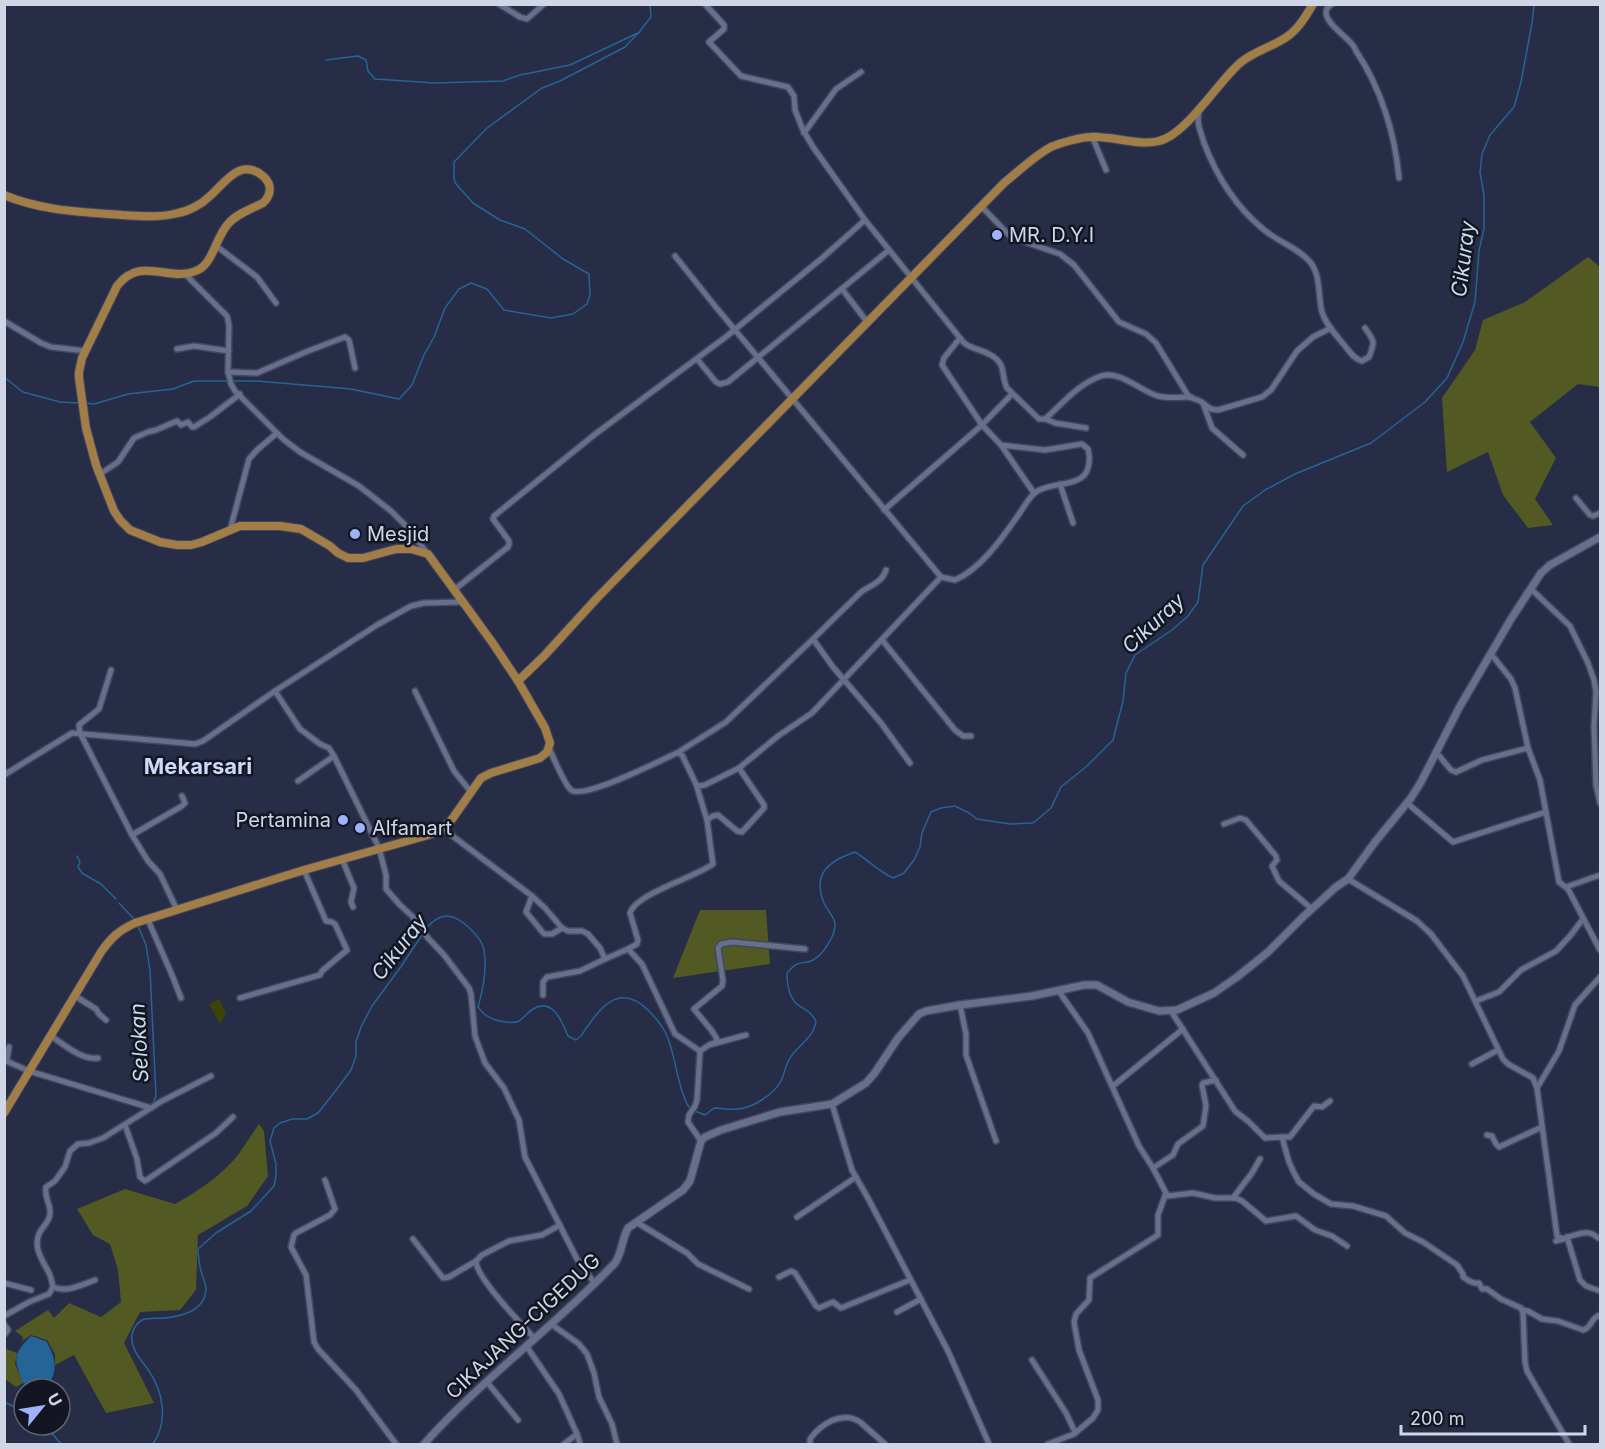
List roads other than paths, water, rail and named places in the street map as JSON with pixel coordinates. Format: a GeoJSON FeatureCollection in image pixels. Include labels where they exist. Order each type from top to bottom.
{"type":"FeatureCollection","features":[{"type":"Feature","properties":{"kind":"main road"},"geometry":{"type":"LineString","coordinates":[[518,681],[1004,183],[1052,146],[1092,136],[1146,142],[1160,141],[1179,130],[1232,70],[1254,53],[1286,38],[1300,24],[1313,4]]}},
{"type":"Feature","properties":{"kind":"main road"},"geometry":{"type":"LineString","coordinates":[[4,195],[38,206],[72,212],[162,216],[180,213],[203,202],[224,181],[241,170],[248,168],[260,174],[268,182],[270,196],[263,203],[233,219],[223,230],[210,258],[203,267],[184,273],[137,270],[124,277],[117,286],[82,358],[79,372],[86,428],[107,495],[120,520],[130,530],[160,542],[191,545],[246,526],[280,526],[301,530],[348,558],[363,558],[396,549],[411,549],[428,554],[518,681],[545,728],[550,743],[544,755],[533,761],[485,776],[450,822],[426,836],[304,870],[119,931],[101,952],[4,1113]]}},
{"type":"Feature","properties":{"kind":"street"},"geometry":{"type":"LineString","coordinates":[[499,4],[527,19],[544,4]]}},
{"type":"Feature","properties":{"kind":"street"},"geometry":{"type":"LineString","coordinates":[[705,4],[724,25],[724,29],[709,42],[741,76],[788,87],[794,96],[795,110],[804,133],[865,220],[960,338],[968,345],[984,351],[1000,364],[1005,385],[1039,419],[1046,418],[1072,393],[1106,375],[1118,377],[1158,396],[1191,398],[1211,409],[1218,410],[1265,396],[1297,351],[1313,337],[1331,328]]}},
{"type":"Feature","properties":{"kind":"street"},"geometry":{"type":"LineString","coordinates":[[1332,4],[1326,10],[1328,19],[1350,42],[1366,65],[1378,93],[1393,142],[1399,178]]}},
{"type":"Feature","properties":{"kind":"street"},"geometry":{"type":"LineString","coordinates":[[804,133],[836,89],[861,72]]}},
{"type":"Feature","properties":{"kind":"street"},"geometry":{"type":"LineString","coordinates":[[1202,105],[1197,122],[1224,187],[1262,229],[1298,252],[1312,265],[1322,311],[1331,328],[1354,357],[1362,361],[1367,360],[1374,344],[1365,328]]}},
{"type":"Feature","properties":{"kind":"street"},"geometry":{"type":"LineString","coordinates":[[1092,136],[1106,170]]}},
{"type":"Feature","properties":{"kind":"street"},"geometry":{"type":"LineString","coordinates":[[981,206],[1011,237],[1060,254],[1074,265],[1119,322],[1146,334],[1156,343],[1191,398]]}},
{"type":"Feature","properties":{"kind":"street"},"geometry":{"type":"LineString","coordinates":[[454,590],[508,548],[508,541],[494,516],[594,435],[697,359],[821,259],[865,220]]}},
{"type":"Feature","properties":{"kind":"street"},"geometry":{"type":"LineString","coordinates":[[215,245],[256,277],[276,303]]}},
{"type":"Feature","properties":{"kind":"street"},"geometry":{"type":"LineString","coordinates":[[697,359],[716,382],[720,384],[728,382],[889,250]]}},
{"type":"Feature","properties":{"kind":"street"},"geometry":{"type":"LineString","coordinates":[[675,256],[941,577],[954,580],[967,573],[996,545],[1034,493],[1045,487],[1080,479],[1085,475],[1088,467],[1090,455],[1085,445],[1045,450],[1001,445]]}},
{"type":"Feature","properties":{"kind":"street"},"geometry":{"type":"LineString","coordinates":[[184,273],[227,316],[229,375],[235,391],[277,433],[300,452],[359,486],[391,511],[428,554]]}},
{"type":"Feature","properties":{"kind":"street"},"geometry":{"type":"LineString","coordinates":[[842,289],[868,323]]}},
{"type":"Feature","properties":{"kind":"street"},"geometry":{"type":"LineString","coordinates":[[4,321],[51,347],[86,351]]}},
{"type":"Feature","properties":{"kind":"street"},"geometry":{"type":"LineString","coordinates":[[229,375],[257,373],[345,337],[348,340],[355,368]]}},
{"type":"Feature","properties":{"kind":"street"},"geometry":{"type":"LineString","coordinates":[[960,338],[941,363],[982,425],[1001,445],[1034,493]]}},
{"type":"Feature","properties":{"kind":"street"},"geometry":{"type":"LineString","coordinates":[[177,349],[194,346],[229,351]]}},
{"type":"Feature","properties":{"kind":"street"},"geometry":{"type":"LineString","coordinates":[[100,474],[116,464],[134,438],[177,421],[181,425],[188,422],[194,427],[240,394]]}},
{"type":"Feature","properties":{"kind":"street"},"geometry":{"type":"LineString","coordinates":[[884,510],[982,425],[1012,394]]}},
{"type":"Feature","properties":{"kind":"street"},"geometry":{"type":"LineString","coordinates":[[1202,402],[1212,428],[1243,455]]}},
{"type":"Feature","properties":{"kind":"street"},"geometry":{"type":"LineString","coordinates":[[1046,418],[1055,423],[1086,428]]}},
{"type":"Feature","properties":{"kind":"street"},"geometry":{"type":"LineString","coordinates":[[230,530],[249,459],[277,433]]}},
{"type":"Feature","properties":{"kind":"street"},"geometry":{"type":"LineString","coordinates":[[1060,484],[1073,523]]}},
{"type":"Feature","properties":{"kind":"street"},"geometry":{"type":"LineString","coordinates":[[1576,498],[1590,515],[1600,513]]}},
{"type":"Feature","properties":{"kind":"street"},"geometry":{"type":"LineString","coordinates":[[700,1052],[697,1100],[688,1122],[701,1141],[721,1130],[780,1112],[832,1104],[866,1083],[898,1038],[919,1014],[926,1011],[1032,996],[1084,985],[1097,985],[1128,1002],[1159,1011],[1177,1010],[1214,993],[1268,952],[1336,887],[1348,879],[1421,782],[1459,708],[1541,573],[1550,565],[1600,537]]}},
{"type":"Feature","properties":{"kind":"street"},"geometry":{"type":"LineString","coordinates":[[549,748],[570,789],[577,792],[604,785],[677,753],[726,722],[860,593],[884,577],[886,570]]}},
{"type":"Feature","properties":{"kind":"street"},"geometry":{"type":"LineString","coordinates":[[696,784],[705,785],[739,768],[778,736],[812,713],[941,577]]}},
{"type":"Feature","properties":{"kind":"street"},"geometry":{"type":"LineString","coordinates":[[1531,589],[1566,621],[1574,632],[1594,680],[1598,699],[1594,726],[1598,757],[1596,789],[1600,803]]}},
{"type":"Feature","properties":{"kind":"street"},"geometry":{"type":"LineString","coordinates":[[4,775],[72,733],[195,744],[203,741],[275,691],[377,625],[411,606],[424,603],[463,602]]}},
{"type":"Feature","properties":{"kind":"street"},"geometry":{"type":"LineString","coordinates":[[813,639],[833,668],[882,723],[910,763]]}},
{"type":"Feature","properties":{"kind":"street"},"geometry":{"type":"LineString","coordinates":[[882,640],[955,729],[963,736],[970,736]]}},
{"type":"Feature","properties":{"kind":"street"},"geometry":{"type":"LineString","coordinates":[[1491,654],[1514,684],[1528,748],[1540,780],[1559,882],[1566,887],[1600,950]]}},
{"type":"Feature","properties":{"kind":"street"},"geometry":{"type":"LineString","coordinates":[[111,670],[99,709],[79,725],[80,733],[132,835],[147,861],[158,871],[177,910]]}},
{"type":"Feature","properties":{"kind":"street"},"geometry":{"type":"LineString","coordinates":[[275,691],[300,729],[329,748],[334,756],[380,848],[386,875],[386,889],[420,926],[469,987],[476,1039],[487,1066],[502,1085],[518,1117],[524,1155],[578,1259],[595,1284]]}},
{"type":"Feature","properties":{"kind":"street"},"geometry":{"type":"LineString","coordinates":[[415,691],[454,771],[471,792]]}},
{"type":"Feature","properties":{"kind":"street"},"geometry":{"type":"LineString","coordinates":[[1436,752],[1451,770],[1456,772],[1482,759],[1528,748]]}},
{"type":"Feature","properties":{"kind":"street"},"geometry":{"type":"LineString","coordinates":[[543,995],[543,982],[547,977],[577,972],[637,944],[638,940],[630,913],[634,904],[698,874],[713,864],[707,820],[696,784],[682,755],[677,753]]}},
{"type":"Feature","properties":{"kind":"street"},"geometry":{"type":"LineString","coordinates":[[298,781],[334,756]]}},
{"type":"Feature","properties":{"kind":"street"},"geometry":{"type":"LineString","coordinates":[[707,820],[718,815],[741,832],[764,808],[739,768]]}},
{"type":"Feature","properties":{"kind":"street"},"geometry":{"type":"LineString","coordinates":[[132,835],[183,806],[185,803],[182,796]]}},
{"type":"Feature","properties":{"kind":"street"},"geometry":{"type":"LineString","coordinates":[[1407,803],[1453,842],[1546,812]]}},
{"type":"Feature","properties":{"kind":"street"},"geometry":{"type":"LineString","coordinates":[[1224,824],[1240,819],[1246,820],[1276,856],[1277,860],[1272,866],[1279,881],[1312,909]]}},
{"type":"Feature","properties":{"kind":"street"},"geometry":{"type":"LineString","coordinates":[[442,828],[532,896],[562,928],[588,934],[605,958]]}},
{"type":"Feature","properties":{"kind":"street"},"geometry":{"type":"LineString","coordinates":[[342,859],[354,888],[351,902],[353,907]]}},
{"type":"Feature","properties":{"kind":"street"},"geometry":{"type":"LineString","coordinates":[[240,998],[320,975],[347,950],[335,924],[326,921],[304,870]]}},
{"type":"Feature","properties":{"kind":"street"},"geometry":{"type":"LineString","coordinates":[[1566,887],[1600,875]]}},
{"type":"Feature","properties":{"kind":"street"},"geometry":{"type":"LineString","coordinates":[[1348,879],[1422,924],[1460,972],[1505,1062],[1533,1078],[1537,1088],[1557,1236],[1565,1238]]}},
{"type":"Feature","properties":{"kind":"street"},"geometry":{"type":"LineString","coordinates":[[532,896],[526,912],[544,934],[552,934],[562,928]]}},
{"type":"Feature","properties":{"kind":"street"},"geometry":{"type":"LineString","coordinates":[[1476,1001],[1499,992],[1521,970],[1556,951],[1583,919]]}},
{"type":"Feature","properties":{"kind":"street"},"geometry":{"type":"LineString","coordinates":[[141,922],[172,975],[181,998]]}},
{"type":"Feature","properties":{"kind":"street"},"geometry":{"type":"LineString","coordinates":[[700,1052],[717,1040],[694,1009],[722,986],[718,948],[721,944],[732,942],[805,949]]}},
{"type":"Feature","properties":{"kind":"street"},"geometry":{"type":"LineString","coordinates":[[628,949],[642,964],[675,1034],[700,1052]]}},
{"type":"Feature","properties":{"kind":"street"},"geometry":{"type":"LineString","coordinates":[[1537,1088],[1557,1054],[1575,1005],[1600,977]]}},
{"type":"Feature","properties":{"kind":"street"},"geometry":{"type":"LineString","coordinates":[[1048,1444],[1075,1432],[1093,1418],[1099,1406],[1079,1350],[1075,1317],[1089,1300],[1091,1276],[1158,1235],[1160,1211],[1166,1194],[1139,1146],[1088,1033],[1058,990]]}},
{"type":"Feature","properties":{"kind":"street"},"geometry":{"type":"LineString","coordinates":[[75,996],[96,1009],[106,1020]]}},
{"type":"Feature","properties":{"kind":"street"},"geometry":{"type":"LineString","coordinates":[[960,1005],[966,1037],[966,1055],[996,1141]]}},
{"type":"Feature","properties":{"kind":"street"},"geometry":{"type":"LineString","coordinates":[[1171,1011],[1237,1114],[1265,1138],[1290,1137],[1314,1106],[1322,1107],[1330,1101]]}},
{"type":"Feature","properties":{"kind":"street"},"geometry":{"type":"LineString","coordinates":[[1113,1086],[1183,1029]]}},
{"type":"Feature","properties":{"kind":"street"},"geometry":{"type":"LineString","coordinates":[[709,1046],[746,1035]]}},
{"type":"Feature","properties":{"kind":"street"},"geometry":{"type":"LineString","coordinates":[[51,1036],[90,1059],[98,1058]]}},
{"type":"Feature","properties":{"kind":"street"},"geometry":{"type":"LineString","coordinates":[[9,1047],[6,1061],[29,1071],[148,1108]]}},
{"type":"Feature","properties":{"kind":"street"},"geometry":{"type":"LineString","coordinates":[[1472,1064],[1498,1050]]}},
{"type":"Feature","properties":{"kind":"street"},"geometry":{"type":"LineString","coordinates":[[4,1316],[49,1294],[53,1287],[49,1273],[40,1259],[38,1236],[50,1218],[50,1206],[45,1195],[46,1187],[55,1181],[65,1167],[70,1151],[78,1144],[103,1138],[148,1108],[211,1076]]}},
{"type":"Feature","properties":{"kind":"street"},"geometry":{"type":"LineString","coordinates":[[1153,1168],[1173,1155],[1178,1144],[1203,1126],[1206,1106],[1202,1085],[1216,1080]]}},
{"type":"Feature","properties":{"kind":"street"},"geometry":{"type":"LineString","coordinates":[[832,1104],[852,1170],[948,1351],[989,1444]]}},
{"type":"Feature","properties":{"kind":"street"},"geometry":{"type":"LineString","coordinates":[[125,1125],[137,1159],[140,1178],[145,1181],[216,1133],[233,1117]]}},
{"type":"Feature","properties":{"kind":"street"},"geometry":{"type":"LineString","coordinates":[[1487,1135],[1492,1136],[1499,1147],[1542,1127]]}},
{"type":"Feature","properties":{"kind":"street"},"geometry":{"type":"LineString","coordinates":[[1282,1137],[1288,1162],[1299,1182],[1314,1194],[1331,1204],[1353,1206],[1386,1216],[1405,1233],[1424,1242],[1457,1265],[1463,1277],[1474,1284],[1479,1283],[1482,1289],[1490,1290],[1501,1299],[1542,1319],[1558,1321],[1585,1330],[1595,1317],[1600,1315]]}},
{"type":"Feature","properties":{"kind":"street","name":"CIKAJANG-CIGEDUG"},"geometry":{"type":"LineString","coordinates":[[424,1444],[487,1382],[595,1284],[618,1259],[628,1228],[683,1190],[690,1181],[701,1141]]}},
{"type":"Feature","properties":{"kind":"street"},"geometry":{"type":"LineString","coordinates":[[1233,1198],[1260,1159]]}},
{"type":"Feature","properties":{"kind":"street"},"geometry":{"type":"LineString","coordinates":[[797,1217],[856,1177]]}},
{"type":"Feature","properties":{"kind":"street"},"geometry":{"type":"LineString","coordinates":[[325,1180],[335,1209],[330,1215],[296,1233],[291,1247],[306,1275],[314,1342],[356,1390],[396,1444]]}},
{"type":"Feature","properties":{"kind":"street"},"geometry":{"type":"LineString","coordinates":[[1166,1194],[1192,1193],[1215,1198],[1233,1198],[1242,1201],[1266,1221],[1296,1216],[1315,1230],[1332,1236],[1347,1246]]}},
{"type":"Feature","properties":{"kind":"street"},"geometry":{"type":"LineString","coordinates":[[636,1222],[687,1253],[698,1264],[749,1289]]}},
{"type":"Feature","properties":{"kind":"street"},"geometry":{"type":"LineString","coordinates":[[413,1239],[443,1278],[509,1241],[542,1235],[560,1225]]}},
{"type":"Feature","properties":{"kind":"street"},"geometry":{"type":"LineString","coordinates":[[1556,1241],[1588,1232],[1600,1238]]}},
{"type":"Feature","properties":{"kind":"street"},"geometry":{"type":"LineString","coordinates":[[1565,1238],[1580,1280],[1586,1286],[1600,1291]]}},
{"type":"Feature","properties":{"kind":"street"},"geometry":{"type":"LineString","coordinates":[[476,1261],[476,1267],[490,1290],[535,1339]]}},
{"type":"Feature","properties":{"kind":"street"},"geometry":{"type":"LineString","coordinates":[[779,1277],[791,1271],[795,1273],[819,1308],[833,1302],[841,1308],[910,1280]]}},
{"type":"Feature","properties":{"kind":"street"},"geometry":{"type":"LineString","coordinates":[[53,1287],[64,1290],[95,1280]]}},
{"type":"Feature","properties":{"kind":"street"},"geometry":{"type":"LineString","coordinates":[[4,1283],[31,1290]]}},
{"type":"Feature","properties":{"kind":"street"},"geometry":{"type":"LineString","coordinates":[[897,1312],[921,1299]]}},
{"type":"Feature","properties":{"kind":"street"},"geometry":{"type":"LineString","coordinates":[[1522,1310],[1526,1366],[1569,1444]]}},
{"type":"Feature","properties":{"kind":"street"},"geometry":{"type":"LineString","coordinates":[[4,1324],[8,1330],[4,1335]]}},
{"type":"Feature","properties":{"kind":"street"},"geometry":{"type":"LineString","coordinates":[[552,1324],[579,1344],[587,1354],[599,1397],[612,1424],[617,1444]]}},
{"type":"Feature","properties":{"kind":"street"},"geometry":{"type":"LineString","coordinates":[[527,1347],[559,1394],[578,1434],[580,1444]]}},
{"type":"Feature","properties":{"kind":"street"},"geometry":{"type":"LineString","coordinates":[[1032,1360],[1066,1413],[1075,1432]]}},
{"type":"Feature","properties":{"kind":"street"},"geometry":{"type":"LineString","coordinates":[[487,1382],[518,1420]]}},
{"type":"Feature","properties":{"kind":"street"},"geometry":{"type":"LineString","coordinates":[[810,1444],[810,1439],[820,1428],[833,1420],[850,1417],[860,1422],[885,1444]]}},
{"type":"Feature","properties":{"kind":"street"},"geometry":{"type":"LineString","coordinates":[[564,1444],[578,1434]]}},
{"type":"Feature","properties":{"kind":"water"},"geometry":{"type":"Polygon","coordinates":[[[31,1336],[46,1341],[52,1352],[55,1368],[52,1377],[21,1377],[17,1363],[20,1348],[31,1336]]]}},
{"type":"Feature","properties":{"kind":"waterway"},"geometry":{"type":"LineString","coordinates":[[233,381],[351,389],[399,399],[412,385],[445,308],[459,289],[471,283],[487,289],[504,310],[551,318],[573,314],[587,304],[590,295],[589,274],[563,259],[525,229],[500,220],[473,203],[456,184],[454,162],[487,128],[542,88],[625,47],[651,17],[650,4]]}},
{"type":"Feature","properties":{"kind":"waterway","name":"Cikuray"},"geometry":{"type":"LineString","coordinates":[[695,1111],[705,1115],[714,1108],[744,1108],[762,1100],[778,1086],[790,1058],[813,1031],[816,1021],[792,998],[787,973],[796,965],[818,957],[832,937],[835,922],[824,903],[820,884],[825,870],[831,864],[855,852],[893,878],[904,873],[920,847],[922,833],[931,812],[941,808],[955,806],[977,819],[1010,824],[1033,823],[1051,808],[1061,787],[1087,766],[1113,740],[1123,701],[1126,673],[1135,655],[1188,616],[1198,602],[1203,565],[1243,506],[1265,490],[1295,474],[1371,443],[1425,402],[1447,378],[1463,342],[1475,302],[1479,251],[1484,228],[1484,195],[1480,172],[1482,154],[1490,135],[1514,107],[1521,82],[1534,4]]}},
{"type":"Feature","properties":{"kind":"waterway"},"geometry":{"type":"LineString","coordinates":[[326,60],[358,56],[366,60],[368,71],[375,79],[435,83],[503,81],[520,75],[570,65],[640,32]]}},
{"type":"Feature","properties":{"kind":"waterway"},"geometry":{"type":"LineString","coordinates":[[4,377],[23,392],[60,402],[78,403]]}},
{"type":"Feature","properties":{"kind":"waterway"},"geometry":{"type":"LineString","coordinates":[[86,403],[94,404],[128,394],[173,389],[194,381],[228,381]]}},
{"type":"Feature","properties":{"kind":"waterway","name":"Selokan"},"geometry":{"type":"LineString","coordinates":[[77,856],[80,862],[78,867],[82,873],[101,884],[116,899]]}},
{"type":"Feature","properties":{"kind":"waterway","name":"Selokan"},"geometry":{"type":"LineString","coordinates":[[119,903],[134,919]]}},
{"type":"Feature","properties":{"kind":"waterway","name":"Cikuray"},"geometry":{"type":"LineString","coordinates":[[424,931],[437,919],[447,916],[458,920],[475,934],[482,945],[485,957],[484,979],[478,1007],[490,1018],[496,1020],[516,1022],[533,1009],[546,1006],[556,1013],[568,1036],[576,1040],[609,1002],[618,998],[637,1001],[648,1010],[665,1032],[683,1094],[691,1109]]}},
{"type":"Feature","properties":{"kind":"waterway","name":"Selokan"},"geometry":{"type":"LineString","coordinates":[[138,926],[146,945],[150,970],[156,1096],[149,1106]]}},
{"type":"Feature","properties":{"kind":"waterway","name":"Cikuray"},"geometry":{"type":"LineString","coordinates":[[153,1444],[161,1426],[161,1398],[154,1380],[133,1345],[134,1328],[142,1320],[185,1314],[202,1303],[206,1289],[198,1249],[216,1233],[251,1211],[274,1186],[276,1164],[270,1141],[274,1128],[280,1123],[292,1119],[307,1119],[318,1113],[337,1089],[351,1070],[356,1056],[356,1042],[372,1006],[422,935]]}},
{"type":"Feature","properties":{"kind":"waterway","name":"Selokan"},"geometry":{"type":"LineString","coordinates":[[4,1402],[12,1406]]}},
{"type":"Feature","properties":{"kind":"waterway","name":"Selokan"},"geometry":{"type":"LineString","coordinates":[[55,1437],[61,1444]]}},
{"type":"Feature","properties":{"kind":"place","name":"MR. D.Y.I"},"geometry":{"type":"Point","coordinates":[997,235]}},
{"type":"Feature","properties":{"kind":"place","name":"Mesjid"},"geometry":{"type":"Point","coordinates":[355,534]}},
{"type":"Feature","properties":{"kind":"place","name":"Pertamina"},"geometry":{"type":"Point","coordinates":[343,820]}},
{"type":"Feature","properties":{"kind":"place","name":"Alfamart"},"geometry":{"type":"Point","coordinates":[360,828]}},
{"type":"Feature","properties":{"kind":"district","name":"Mekarsari"},"geometry":{"type":"Point","coordinates":[198,766]}}]}
